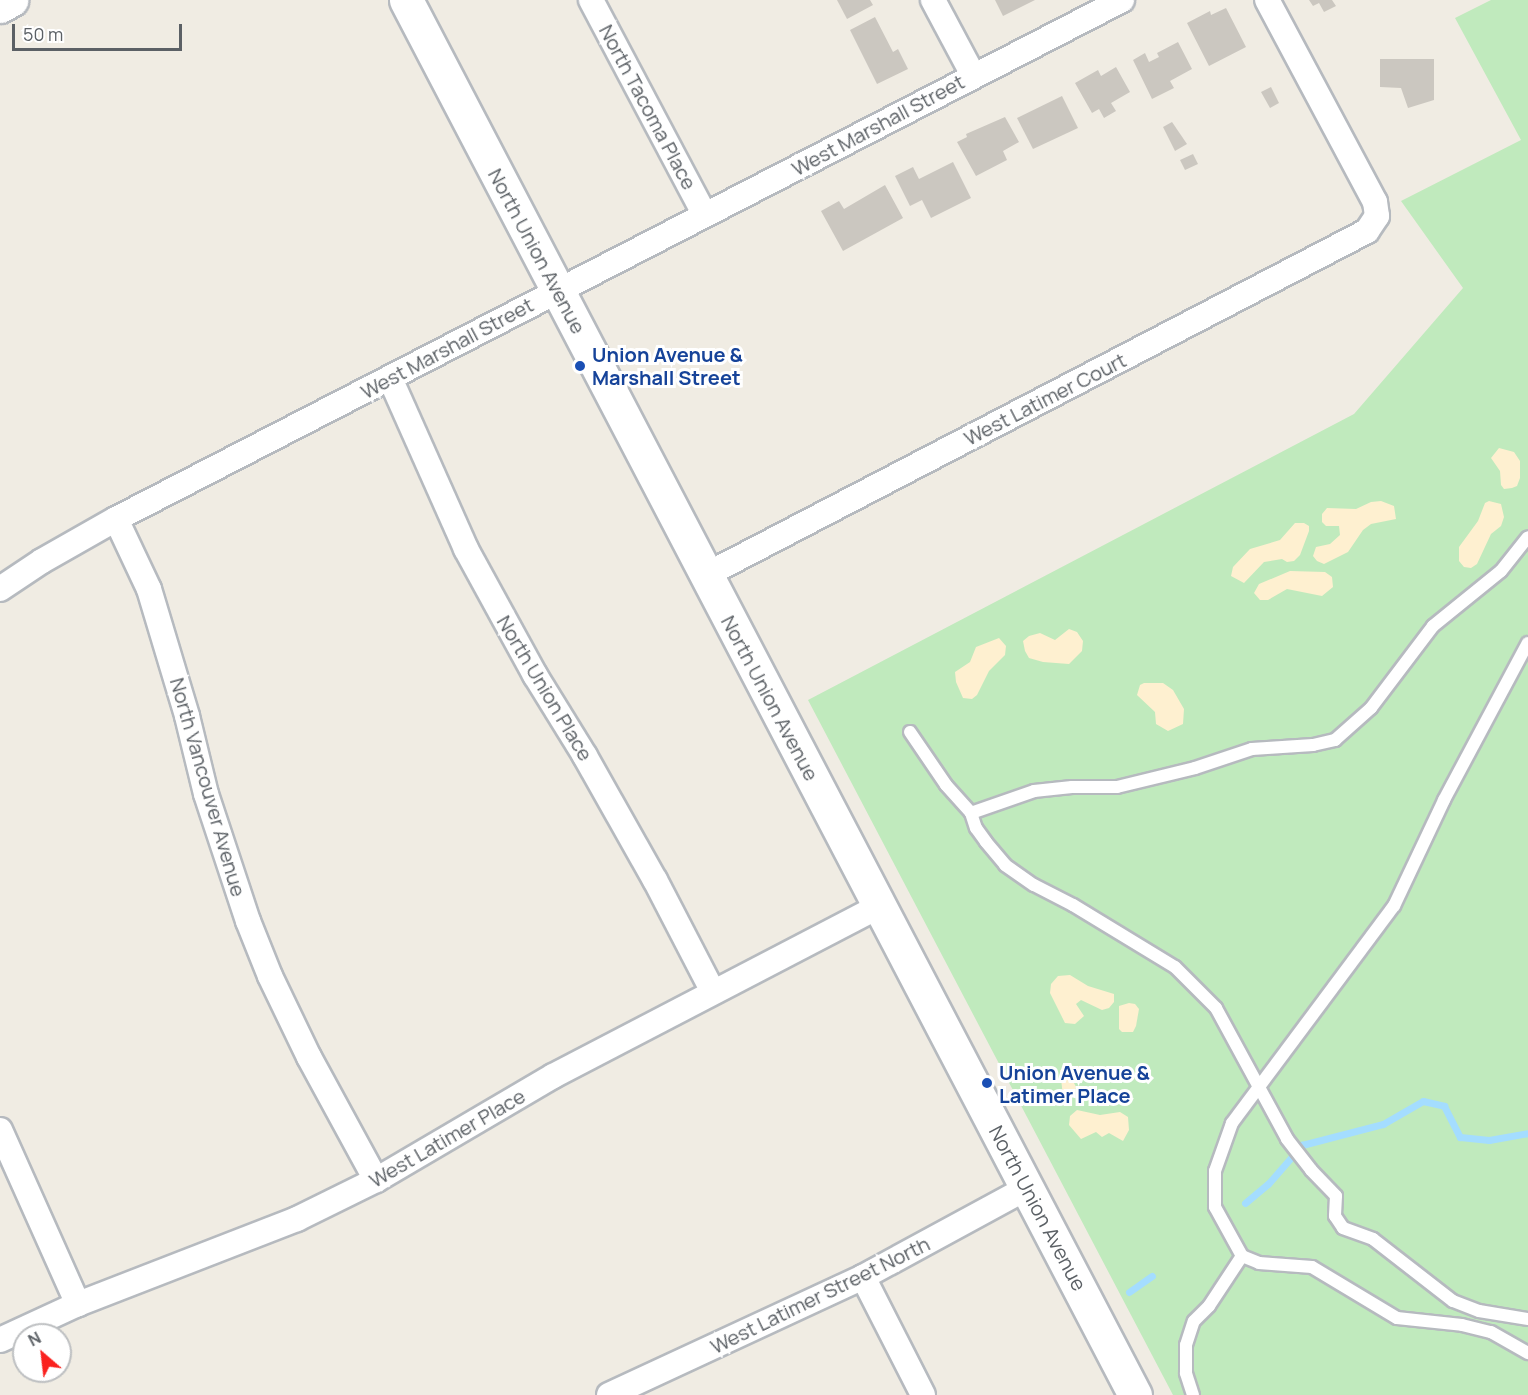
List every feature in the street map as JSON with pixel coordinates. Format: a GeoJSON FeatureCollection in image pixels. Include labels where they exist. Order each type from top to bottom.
{"type":"FeatureCollection","features":[{"type":"Feature","properties":{"kind":"street"},"geometry":{"type":"LineString","coordinates":[[0,6],[11,0]]}},
{"type":"Feature","properties":{"kind":"street","name":"North Union Avenue"},"geometry":{"type":"LineString","coordinates":[[406,0],[1136,1395]]}},
{"type":"Feature","properties":{"kind":"street","name":"North Tacoma Place"},"geometry":{"type":"LineString","coordinates":[[591,0],[705,215]]}},
{"type":"Feature","properties":{"kind":"street"},"geometry":{"type":"LineString","coordinates":[[933,0],[973,75]]}},
{"type":"Feature","properties":{"kind":"street","name":"West Marshall Street"},"geometry":{"type":"LineString","coordinates":[[0,589],[42,561],[116,519],[1122,0]]}},
{"type":"Feature","properties":{"kind":"street","name":"West Latimer Court"},"geometry":{"type":"LineString","coordinates":[[706,575],[1358,238],[1367,231],[1377,216],[1375,202],[1267,0]]}},
{"type":"Feature","properties":{"kind":"street","name":"North Union Place"},"geometry":{"type":"LineString","coordinates":[[390,378],[466,549],[535,675],[585,756],[655,880],[712,992]]}},
{"type":"Feature","properties":{"kind":"street","name":"North Vancouver Avenue"},"geometry":{"type":"LineString","coordinates":[[116,519],[149,589],[187,716],[206,794],[252,932],[309,1057],[376,1180]]}},
{"type":"Feature","properties":{"kind":"street","name":"West Latimer Place"},"geometry":{"type":"LineString","coordinates":[[0,1340],[78,1304],[287,1223],[376,1180],[553,1076],[880,906]]}},
{"type":"Feature","properties":{"kind":"street"},"geometry":{"type":"LineString","coordinates":[[0,1130],[78,1304]]}},
{"type":"Feature","properties":{"kind":"street","name":"West Latimer Street North"},"geometry":{"type":"LineString","coordinates":[[609,1395],[863,1278],[1028,1188]]}},
{"type":"Feature","properties":{"kind":"street"},"geometry":{"type":"LineString","coordinates":[[863,1278],[923,1395]]}},
{"type":"Feature","properties":{"kind":"lane"},"geometry":{"type":"LineString","coordinates":[[971,813],[1034,791],[1072,787],[1117,788],[1186,770],[1252,749],[1312,745],[1335,740],[1371,708],[1433,626],[1479,591],[1501,570],[1528,537]]}},
{"type":"Feature","properties":{"kind":"lane"},"geometry":{"type":"LineString","coordinates":[[1528,643],[1444,800],[1394,906],[1257,1086],[1232,1123],[1215,1171],[1215,1207],[1242,1256],[1259,1263],[1312,1267],[1397,1318],[1462,1325],[1491,1332],[1528,1353]]}},
{"type":"Feature","properties":{"kind":"lane"},"geometry":{"type":"LineString","coordinates":[[910,732],[946,785],[971,813],[976,828],[986,842],[1017,874],[1148,950],[1188,978],[1227,1024],[1257,1086],[1287,1138],[1311,1170],[1336,1196],[1335,1216],[1343,1228],[1373,1239],[1453,1301],[1479,1311],[1528,1319]]}},
{"type":"Feature","properties":{"kind":"lane"},"geometry":{"type":"LineString","coordinates":[[1193,1395],[1186,1373],[1186,1345],[1194,1321],[1209,1306],[1242,1256]]}},
{"type":"Feature","properties":{"kind":"green space"},"geometry":{"type":"Polygon","coordinates":[[[1491,0],[1528,0],[1528,1395],[1173,1395],[808,700],[1354,414],[1463,288],[1401,201],[1521,140],[1455,18],[1491,0]]]}},
{"type":"Feature","properties":{"kind":"sand"},"geometry":{"type":"Polygon","coordinates":[[[1499,448],[1514,452],[1520,461],[1520,478],[1517,486],[1512,488],[1504,489],[1501,485],[1500,471],[1491,458],[1499,448]]]}},
{"type":"Feature","properties":{"kind":"sand"},"geometry":{"type":"Polygon","coordinates":[[[1381,501],[1394,506],[1396,519],[1371,524],[1363,530],[1348,552],[1324,564],[1317,561],[1313,556],[1316,547],[1330,544],[1340,535],[1339,526],[1326,526],[1322,522],[1322,514],[1327,508],[1356,509],[1371,502],[1381,501]]]}},
{"type":"Feature","properties":{"kind":"sand"},"geometry":{"type":"Polygon","coordinates":[[[1489,501],[1501,504],[1504,517],[1501,526],[1491,534],[1477,564],[1471,568],[1464,567],[1459,561],[1459,547],[1478,521],[1485,503],[1489,501]]]}},
{"type":"Feature","properties":{"kind":"sand"},"geometry":{"type":"Polygon","coordinates":[[[1295,523],[1304,523],[1309,526],[1309,531],[1300,555],[1294,561],[1287,562],[1282,559],[1264,562],[1244,583],[1231,576],[1233,567],[1250,549],[1280,540],[1295,523]]]}},
{"type":"Feature","properties":{"kind":"sand"},"geometry":{"type":"Polygon","coordinates":[[[1290,571],[1325,572],[1332,577],[1333,587],[1322,596],[1287,589],[1268,600],[1260,600],[1254,593],[1259,584],[1290,571]]]}},
{"type":"Feature","properties":{"kind":"sand"},"geometry":{"type":"Polygon","coordinates":[[[1069,629],[1077,632],[1083,641],[1082,651],[1069,664],[1043,662],[1029,658],[1023,641],[1029,636],[1040,633],[1055,640],[1069,629]]]}},
{"type":"Feature","properties":{"kind":"sand"},"geometry":{"type":"Polygon","coordinates":[[[999,638],[1006,646],[1005,655],[989,671],[977,695],[972,699],[963,698],[956,682],[955,672],[970,662],[976,647],[999,638]]]}},
{"type":"Feature","properties":{"kind":"sand"},"geometry":{"type":"Polygon","coordinates":[[[1163,683],[1173,690],[1184,709],[1183,724],[1168,731],[1156,724],[1155,712],[1137,695],[1140,685],[1163,683]]]}},
{"type":"Feature","properties":{"kind":"sand"},"geometry":{"type":"Polygon","coordinates":[[[1070,975],[1088,986],[1114,994],[1114,1002],[1109,1008],[1102,1010],[1081,1000],[1076,1004],[1084,1016],[1075,1024],[1065,1023],[1050,993],[1051,984],[1058,976],[1070,975]]]}},
{"type":"Feature","properties":{"kind":"sand"},"geometry":{"type":"Polygon","coordinates":[[[1135,1004],[1139,1009],[1136,1026],[1133,1032],[1122,1032],[1119,1029],[1119,1006],[1135,1004]]]}},
{"type":"Feature","properties":{"kind":"sand"},"geometry":{"type":"Polygon","coordinates":[[[1079,1066],[1092,1071],[1091,1079],[1077,1079],[1074,1083],[1076,1087],[1072,1097],[1063,1096],[1060,1070],[1079,1066]]]}},
{"type":"Feature","properties":{"kind":"sand"},"geometry":{"type":"Polygon","coordinates":[[[1077,1110],[1100,1115],[1120,1112],[1128,1117],[1129,1130],[1123,1141],[1109,1133],[1102,1137],[1096,1132],[1081,1139],[1069,1125],[1070,1116],[1077,1110]]]}},
{"type":"Feature","properties":{"kind":"building"},"geometry":{"type":"Polygon","coordinates":[[[837,0],[870,0],[873,5],[847,19],[837,0]]]}},
{"type":"Feature","properties":{"kind":"building"},"geometry":{"type":"Polygon","coordinates":[[[995,0],[1035,0],[1003,16],[995,0]]]}},
{"type":"Feature","properties":{"kind":"building"},"geometry":{"type":"Polygon","coordinates":[[[1309,0],[1332,0],[1336,6],[1324,12],[1319,3],[1313,6],[1309,0]]]}},
{"type":"Feature","properties":{"kind":"building"},"geometry":{"type":"Polygon","coordinates":[[[1226,8],[1246,47],[1209,66],[1187,23],[1210,11],[1211,15],[1226,8]]]}},
{"type":"Feature","properties":{"kind":"building"},"geometry":{"type":"Polygon","coordinates":[[[875,17],[893,52],[898,49],[908,69],[877,84],[850,30],[875,17]]]}},
{"type":"Feature","properties":{"kind":"building"},"geometry":{"type":"Polygon","coordinates":[[[1178,42],[1192,69],[1170,81],[1174,88],[1152,99],[1133,60],[1145,53],[1149,62],[1159,57],[1157,53],[1178,42]]]}},
{"type":"Feature","properties":{"kind":"building"},"geometry":{"type":"Polygon","coordinates":[[[1380,59],[1434,59],[1434,100],[1408,108],[1401,88],[1380,87],[1380,59]]]}},
{"type":"Feature","properties":{"kind":"building"},"geometry":{"type":"Polygon","coordinates":[[[1116,67],[1130,92],[1111,103],[1116,111],[1104,118],[1099,109],[1092,113],[1075,83],[1098,70],[1101,76],[1116,67]]]}},
{"type":"Feature","properties":{"kind":"building"},"geometry":{"type":"Polygon","coordinates":[[[1271,87],[1279,103],[1270,108],[1261,92],[1271,87]]]}},
{"type":"Feature","properties":{"kind":"building"},"geometry":{"type":"Polygon","coordinates":[[[1062,96],[1078,128],[1033,149],[1017,118],[1062,96]]]}},
{"type":"Feature","properties":{"kind":"building"},"geometry":{"type":"Polygon","coordinates":[[[1005,117],[1019,142],[1003,151],[1007,160],[976,176],[957,142],[967,137],[966,134],[1005,117]]]}},
{"type":"Feature","properties":{"kind":"building"},"geometry":{"type":"Polygon","coordinates":[[[1172,122],[1187,144],[1175,151],[1163,127],[1172,122]]]}},
{"type":"Feature","properties":{"kind":"building"},"geometry":{"type":"Polygon","coordinates":[[[1193,154],[1198,164],[1185,170],[1180,160],[1193,154]]]}},
{"type":"Feature","properties":{"kind":"building"},"geometry":{"type":"Polygon","coordinates":[[[953,162],[971,198],[931,218],[922,200],[910,206],[895,176],[913,167],[919,179],[953,162]]]}},
{"type":"Feature","properties":{"kind":"building"},"geometry":{"type":"Polygon","coordinates":[[[885,185],[903,218],[843,251],[821,211],[839,201],[844,209],[885,185]]]}},
{"type":"Feature","properties":{"kind":"waterway"},"geometry":{"type":"LineString","coordinates":[[1245,1203],[1268,1184],[1302,1145],[1383,1124],[1423,1101],[1444,1106],[1460,1137],[1489,1140],[1528,1133]]}},
{"type":"Feature","properties":{"kind":"waterway"},"geometry":{"type":"LineString","coordinates":[[1129,1292],[1152,1276]]}},
{"type":"Feature","properties":{"kind":"place","name":"Union Avenue & Marshall Street"},"geometry":{"type":"Point","coordinates":[580,366]}},
{"type":"Feature","properties":{"kind":"place","name":"Union Avenue & Latimer Place"},"geometry":{"type":"Point","coordinates":[987,1083]}}]}
